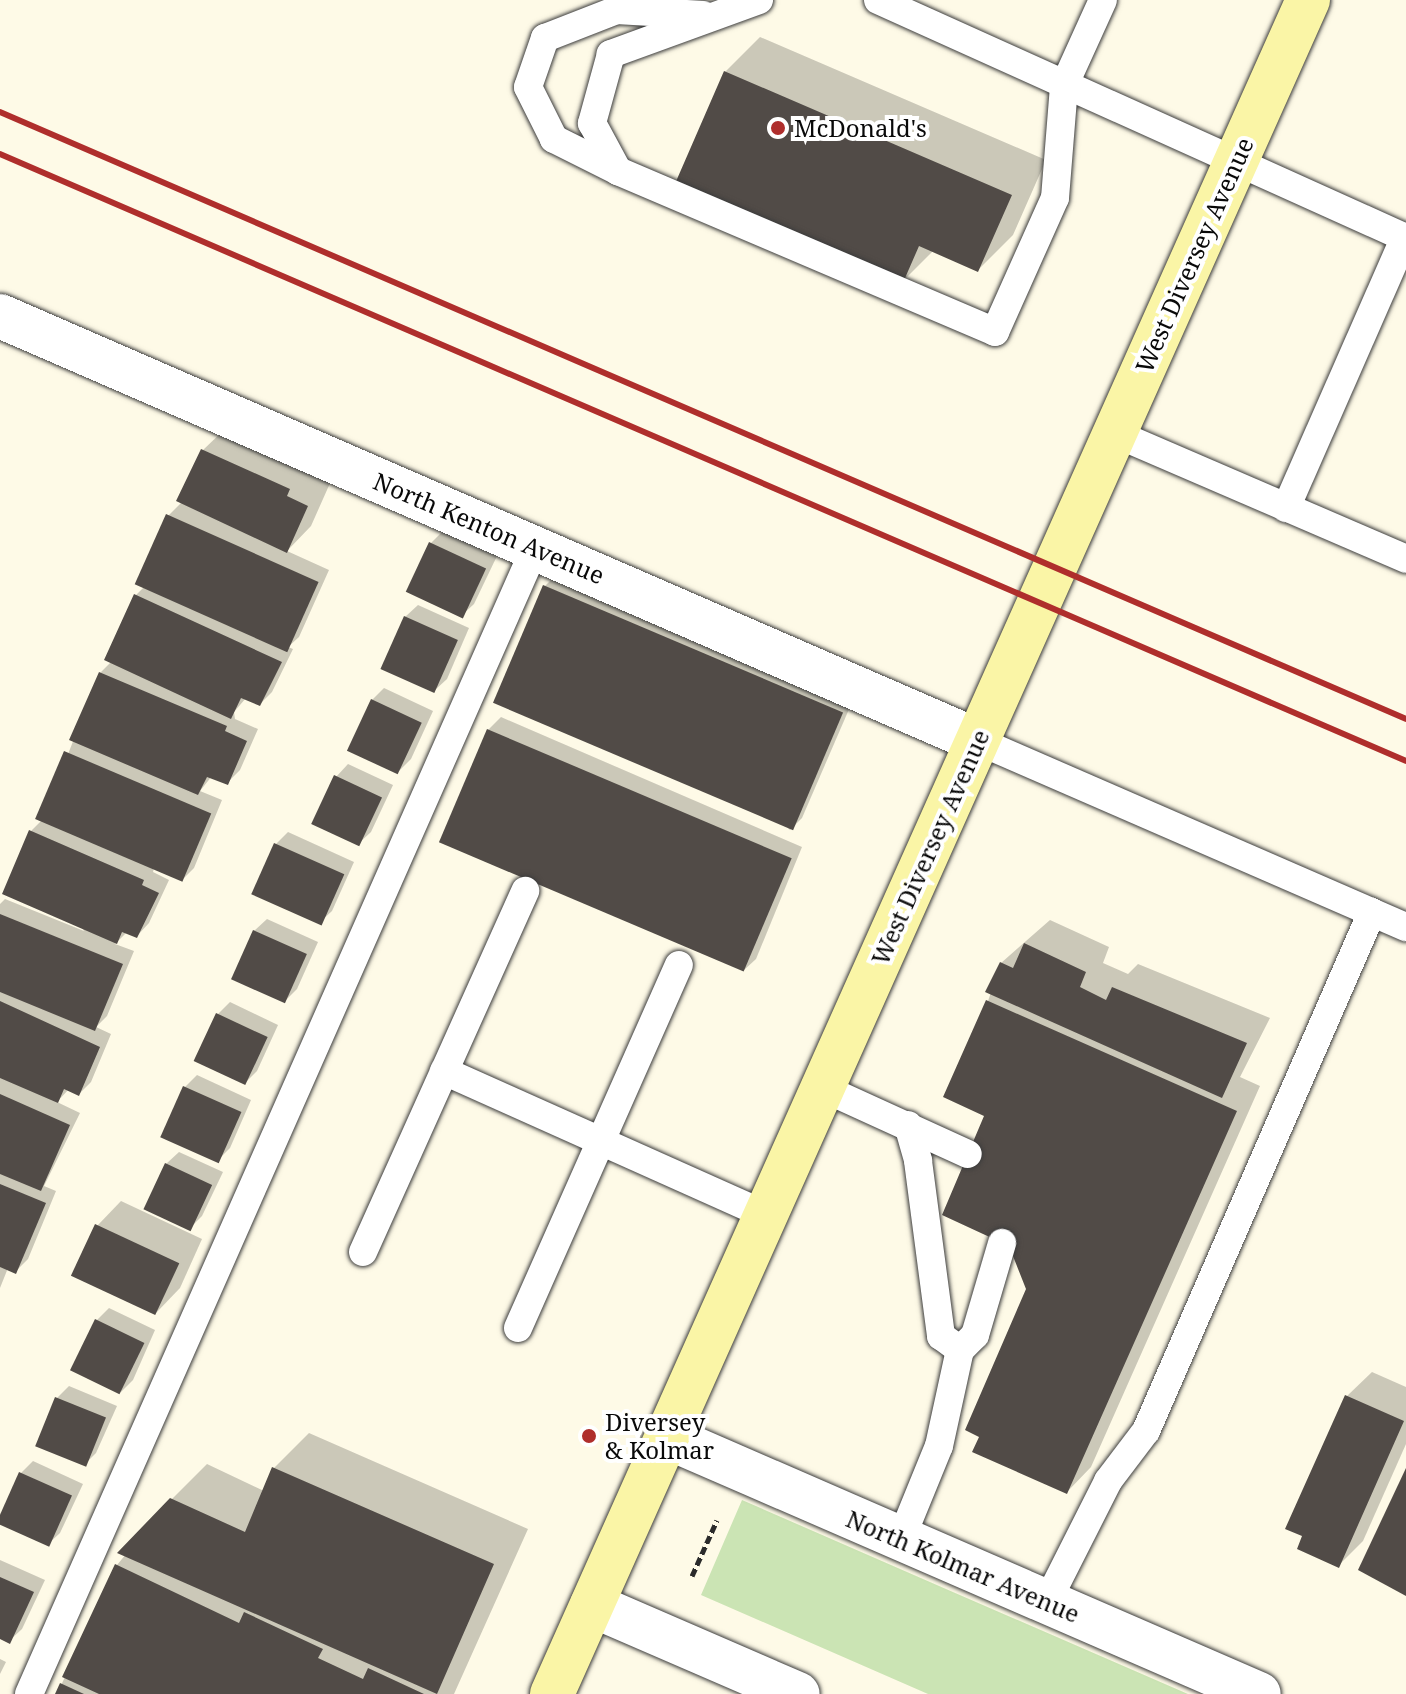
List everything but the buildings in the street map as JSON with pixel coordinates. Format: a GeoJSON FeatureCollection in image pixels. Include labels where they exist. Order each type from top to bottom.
{"type":"FeatureCollection","features":[{"type":"Feature","properties":{"kind":"main road","name":"West Diversey Avenue"},"geometry":{"type":"LineString","coordinates":[[552,1694],[1308,0]]}},
{"type":"Feature","properties":{"kind":"street","name":"North Kenton Avenue"},"geometry":{"type":"LineString","coordinates":[[5,332],[535,548],[978,741]]}},
{"type":"Feature","properties":{"kind":"street","name":"North Kolmar Avenue"},"geometry":{"type":"LineString","coordinates":[[667,1437],[1259,1694]]}},
{"type":"Feature","properties":{"kind":"street"},"geometry":{"type":"LineString","coordinates":[[592,1605],[798,1694]]}},
{"type":"Feature","properties":{"kind":"lane"},"geometry":{"type":"LineString","coordinates":[[618,171],[592,123],[611,54],[759,0]]}},
{"type":"Feature","properties":{"kind":"lane"},"geometry":{"type":"LineString","coordinates":[[878,0],[1405,238],[1286,508]]}},
{"type":"Feature","properties":{"kind":"lane"},"geometry":{"type":"LineString","coordinates":[[716,16],[617,10],[545,38],[528,87],[554,139],[618,171],[995,332],[1055,198],[1064,86],[1103,0]]}},
{"type":"Feature","properties":{"kind":"lane"},"geometry":{"type":"LineString","coordinates":[[1114,433],[1406,559]]}},
{"type":"Feature","properties":{"kind":"lane"},"geometry":{"type":"LineString","coordinates":[[29,1694],[535,548]]}},
{"type":"Feature","properties":{"kind":"lane"},"geometry":{"type":"LineString","coordinates":[[978,741],[1406,927]]}},
{"type":"Feature","properties":{"kind":"lane"},"geometry":{"type":"LineString","coordinates":[[363,1252],[525,891]]}},
{"type":"Feature","properties":{"kind":"lane"},"geometry":{"type":"LineString","coordinates":[[1047,1602],[1108,1481],[1146,1431],[1372,912]]}},
{"type":"Feature","properties":{"kind":"lane"},"geometry":{"type":"LineString","coordinates":[[518,1328],[679,965]]}},
{"type":"Feature","properties":{"kind":"lane"},"geometry":{"type":"LineString","coordinates":[[444,1071],[766,1215]]}},
{"type":"Feature","properties":{"kind":"lane"},"geometry":{"type":"LineString","coordinates":[[823,1088],[968,1154]]}},
{"type":"Feature","properties":{"kind":"lane"},"geometry":{"type":"LineString","coordinates":[[908,1125],[918,1161],[941,1336],[960,1350]]}},
{"type":"Feature","properties":{"kind":"lane"},"geometry":{"type":"LineString","coordinates":[[901,1539],[939,1446],[960,1350],[975,1335],[1002,1243]]}},
{"type":"Feature","properties":{"kind":"path"},"geometry":{"type":"LineString","coordinates":[[692,1576],[720,1513]]}},
{"type":"Feature","properties":{"kind":"green space"},"geometry":{"type":"Polygon","coordinates":[[[742,1500],[1188,1694],[928,1694],[701,1595],[742,1500]]]}},
{"type":"Feature","properties":{"kind":"railway"},"geometry":{"type":"LineString","coordinates":[[0,112],[1406,719]]}},
{"type":"Feature","properties":{"kind":"railway"},"geometry":{"type":"LineString","coordinates":[[0,154],[1406,761]]}},
{"type":"Feature","properties":{"kind":"place","name":"McDonald's"},"geometry":{"type":"Point","coordinates":[778,128]}},
{"type":"Feature","properties":{"kind":"place","name":"Diversey & Kolmar"},"geometry":{"type":"Point","coordinates":[589,1436]}}]}
